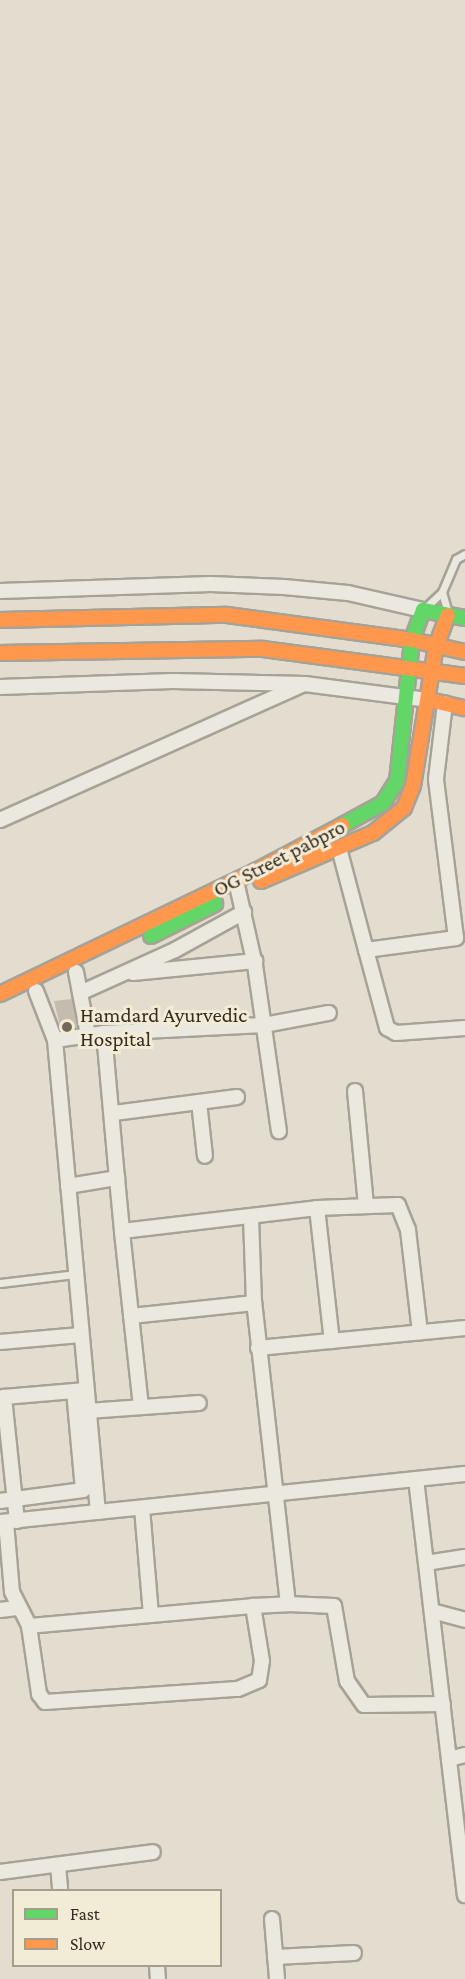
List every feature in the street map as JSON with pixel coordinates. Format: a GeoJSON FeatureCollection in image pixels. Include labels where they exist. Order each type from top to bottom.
{"type":"FeatureCollection","features":[{"type":"Feature","properties":{"kind":"street"},"geometry":{"type":"LineString","coordinates":[[0,591],[211,584],[284,587],[348,593],[465,618]]}},
{"type":"Feature","properties":{"kind":"street","name":"OG Street pabpro"},"geometry":{"type":"LineString","coordinates":[[0,1007],[76,972],[238,886],[383,803],[397,781],[412,640],[423,609]]}},
{"type":"Feature","properties":{"kind":"street"},"geometry":{"type":"LineString","coordinates":[[0,620],[227,615],[412,640],[465,652]]}},
{"type":"Feature","properties":{"kind":"street","name":"OG Street pabpro"},"geometry":{"type":"LineString","coordinates":[[0,994],[238,886],[373,833],[404,808],[413,786],[429,700],[436,646],[448,615]]}},
{"type":"Feature","properties":{"kind":"street"},"geometry":{"type":"LineString","coordinates":[[0,653],[263,649],[433,669],[465,676]]}},
{"type":"Feature","properties":{"kind":"street"},"geometry":{"type":"LineString","coordinates":[[0,687],[174,681],[305,684],[406,695],[465,708]]}},
{"type":"Feature","properties":{"kind":"street"},"geometry":{"type":"LineString","coordinates":[[0,820],[305,684]]}},
{"type":"Feature","properties":{"kind":"street"},"geometry":{"type":"LineString","coordinates":[[366,950],[460,938],[436,779],[445,704]]}},
{"type":"Feature","properties":{"kind":"street"},"geometry":{"type":"LineString","coordinates":[[339,848],[387,1028],[396,1033],[465,1028]]}},
{"type":"Feature","properties":{"kind":"street"},"geometry":{"type":"LineString","coordinates":[[238,886],[255,961],[279,1131]]}},
{"type":"Feature","properties":{"kind":"street"},"geometry":{"type":"LineString","coordinates":[[80,993],[244,912]]}},
{"type":"Feature","properties":{"kind":"street"},"geometry":{"type":"LineString","coordinates":[[122,974],[255,961]]}},
{"type":"Feature","properties":{"kind":"street"},"geometry":{"type":"LineString","coordinates":[[76,972],[88,1035]]}},
{"type":"Feature","properties":{"kind":"street"},"geometry":{"type":"LineString","coordinates":[[0,1501],[83,1490],[81,1335],[55,1040],[36,991]]}},
{"type":"Feature","properties":{"kind":"street"},"geometry":{"type":"LineString","coordinates":[[55,1040],[104,1033],[264,1025],[329,1013]]}},
{"type":"Feature","properties":{"kind":"street"},"geometry":{"type":"LineString","coordinates":[[104,1033],[114,1113],[117,1178],[141,1407]]}},
{"type":"Feature","properties":{"kind":"street"},"geometry":{"type":"LineString","coordinates":[[355,1091],[366,1205]]}},
{"type":"Feature","properties":{"kind":"street"},"geometry":{"type":"LineString","coordinates":[[114,1113],[237,1097]]}},
{"type":"Feature","properties":{"kind":"street"},"geometry":{"type":"LineString","coordinates":[[200,1102],[205,1156]]}},
{"type":"Feature","properties":{"kind":"street"},"geometry":{"type":"LineString","coordinates":[[68,1186],[117,1178]]}},
{"type":"Feature","properties":{"kind":"street"},"geometry":{"type":"LineString","coordinates":[[122,1231],[317,1208],[399,1205],[405,1213],[420,1332]]}},
{"type":"Feature","properties":{"kind":"street"},"geometry":{"type":"LineString","coordinates":[[317,1208],[332,1341]]}},
{"type":"Feature","properties":{"kind":"street"},"geometry":{"type":"LineString","coordinates":[[251,1217],[258,1348],[288,1604]]}},
{"type":"Feature","properties":{"kind":"street"},"geometry":{"type":"LineString","coordinates":[[131,1316],[254,1303]]}},
{"type":"Feature","properties":{"kind":"street"},"geometry":{"type":"LineString","coordinates":[[258,1348],[465,1328]]}},
{"type":"Feature","properties":{"kind":"street"},"geometry":{"type":"LineString","coordinates":[[0,1342],[81,1335]]}},
{"type":"Feature","properties":{"kind":"street"},"geometry":{"type":"LineString","coordinates":[[80,1391],[88,1411],[98,1512]]}},
{"type":"Feature","properties":{"kind":"street"},"geometry":{"type":"LineString","coordinates":[[80,1391],[4,1397],[15,1499],[8,1522],[17,1608],[29,1626],[39,1694],[45,1702],[238,1689],[254,1685],[261,1674],[252,1605]]}},
{"type":"Feature","properties":{"kind":"street"},"geometry":{"type":"LineString","coordinates":[[88,1411],[199,1403]]}},
{"type":"Feature","properties":{"kind":"street"},"geometry":{"type":"LineString","coordinates":[[8,1522],[465,1474]]}},
{"type":"Feature","properties":{"kind":"street"},"geometry":{"type":"LineString","coordinates":[[416,1479],[449,1759],[460,1806],[465,1887]]}},
{"type":"Feature","properties":{"kind":"street"},"geometry":{"type":"LineString","coordinates":[[142,1508],[151,1615]]}},
{"type":"Feature","properties":{"kind":"street"},"geometry":{"type":"LineString","coordinates":[[426,1563],[465,1557]]}},
{"type":"Feature","properties":{"kind":"street"},"geometry":{"type":"LineString","coordinates":[[29,1626],[252,1605],[334,1606],[347,1681],[364,1705],[442,1704]]}},
{"type":"Feature","properties":{"kind":"street"},"geometry":{"type":"LineString","coordinates":[[0,1610],[17,1608]]}},
{"type":"Feature","properties":{"kind":"street"},"geometry":{"type":"LineString","coordinates":[[432,1611],[465,1620]]}},
{"type":"Feature","properties":{"kind":"street"},"geometry":{"type":"LineString","coordinates":[[449,1759],[465,1755]]}},
{"type":"Feature","properties":{"kind":"street"},"geometry":{"type":"LineString","coordinates":[[0,1872],[153,1852]]}},
{"type":"Feature","properties":{"kind":"street"},"geometry":{"type":"LineString","coordinates":[[58,1865],[60,1889]]}},
{"type":"Feature","properties":{"kind":"street"},"geometry":{"type":"LineString","coordinates":[[272,1919],[278,1979]]}},
{"type":"Feature","properties":{"kind":"street"},"geometry":{"type":"LineString","coordinates":[[275,1957],[354,1953]]}},
{"type":"Feature","properties":{"kind":"lane"},"geometry":{"type":"LineString","coordinates":[[423,609],[442,592],[456,559],[465,554]]}},
{"type":"Feature","properties":{"kind":"lane"},"geometry":{"type":"LineString","coordinates":[[442,592],[448,615]]}},
{"type":"Feature","properties":{"kind":"lane"},"geometry":{"type":"LineString","coordinates":[[0,1282],[76,1274]]}},
{"type":"Feature","properties":{"kind":"building"},"geometry":{"type":"Polygon","coordinates":[[[72,999],[77,1028],[61,1030],[54,1001],[72,999]]]}},
{"type":"Feature","properties":{"kind":"traffic: fast"},"geometry":{"type":"LineString","coordinates":[[343,825],[383,803],[397,781],[412,640],[423,610],[465,618]]}},
{"type":"Feature","properties":{"kind":"traffic: fast"},"geometry":{"type":"LineString","coordinates":[[151,936],[215,904]]}},
{"type":"Feature","properties":{"kind":"traffic: slow"},"geometry":{"type":"LineString","coordinates":[[0,620],[227,615],[412,640],[465,652]]}},
{"type":"Feature","properties":{"kind":"traffic: slow"},"geometry":{"type":"LineString","coordinates":[[261,881],[373,833],[404,808],[413,786],[436,646],[448,615]]}},
{"type":"Feature","properties":{"kind":"traffic: slow"},"geometry":{"type":"LineString","coordinates":[[0,653],[263,649],[465,676]]}},
{"type":"Feature","properties":{"kind":"traffic: slow"},"geometry":{"type":"LineString","coordinates":[[429,700],[465,708]]}},
{"type":"Feature","properties":{"kind":"traffic: slow"},"geometry":{"type":"LineString","coordinates":[[0,994],[256,871],[343,825]]}},
{"type":"Feature","properties":{"kind":"place","name":"Hamdard Ayurvedic Hospital"},"geometry":{"type":"Point","coordinates":[67,1027]}}]}
